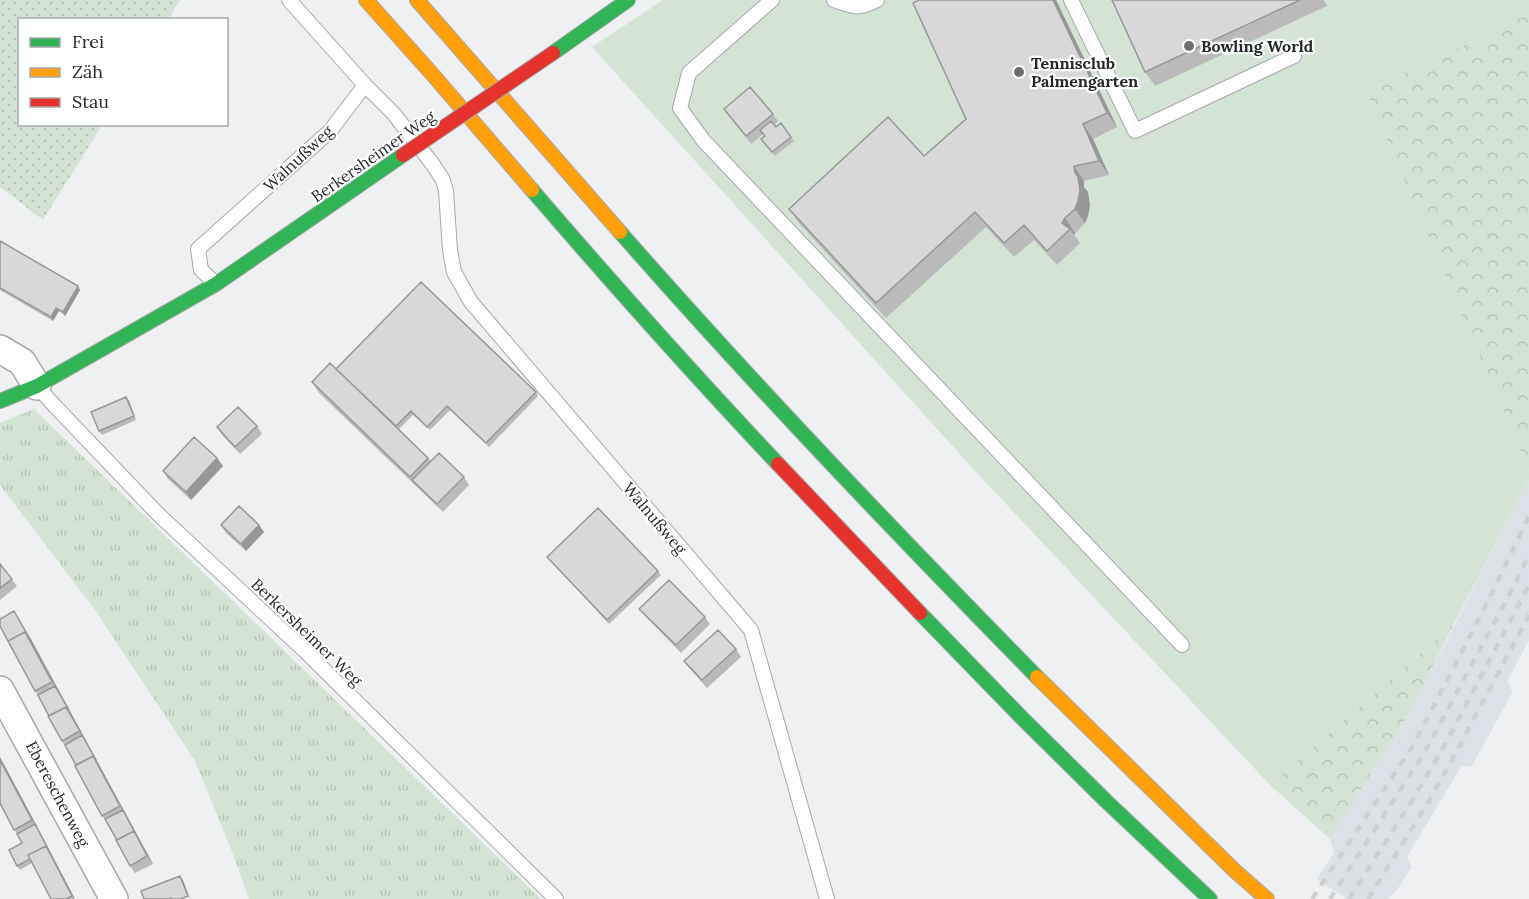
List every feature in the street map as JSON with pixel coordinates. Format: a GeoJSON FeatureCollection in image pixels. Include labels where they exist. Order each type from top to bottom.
{"type":"FeatureCollection","features":[{"type":"Feature","properties":{"kind":"main road"},"geometry":{"type":"LineString","coordinates":[[366,0],[706,388],[1022,718],[1210,899]]}},
{"type":"Feature","properties":{"kind":"main road"},"geometry":{"type":"LineString","coordinates":[[417,0],[650,266],[915,553],[1053,695],[1235,871],[1267,899]]}},
{"type":"Feature","properties":{"kind":"main road","name":"Berkersheimer Weg"},"geometry":{"type":"LineString","coordinates":[[0,401],[37,386],[216,284],[628,0]]}},
{"type":"Feature","properties":{"kind":"street"},"geometry":{"type":"LineString","coordinates":[[0,349],[22,363],[37,386]]}},
{"type":"Feature","properties":{"kind":"street","name":"Ebereschenweg"},"geometry":{"type":"LineString","coordinates":[[0,690],[114,899]]}},
{"type":"Feature","properties":{"kind":"lane"},"geometry":{"type":"LineString","coordinates":[[289,0],[365,85]]}},
{"type":"Feature","properties":{"kind":"lane"},"geometry":{"type":"LineString","coordinates":[[772,0],[689,73],[680,108],[703,140],[1182,645]]}},
{"type":"Feature","properties":{"kind":"lane"},"geometry":{"type":"LineString","coordinates":[[834,0],[856,7],[877,0]]}},
{"type":"Feature","properties":{"kind":"lane"},"geometry":{"type":"LineString","coordinates":[[1071,0],[1135,131],[1294,56]]}},
{"type":"Feature","properties":{"kind":"lane","name":"Walnußweg"},"geometry":{"type":"LineString","coordinates":[[216,284],[201,270],[198,249],[330,131],[365,85],[394,114],[443,180],[454,272],[471,302],[751,630],[827,899]]}},
{"type":"Feature","properties":{"kind":"lane","name":"Berkersheimer Weg"},"geometry":{"type":"LineString","coordinates":[[37,386],[158,514],[307,653],[556,899]]}},
{"type":"Feature","properties":{"kind":"shaded area"},"geometry":{"type":"Polygon","coordinates":[[[1529,479],[1529,640],[1507,682],[1513,691],[1472,766],[1461,767],[1407,857],[1412,867],[1399,887],[1388,899],[1346,899],[1317,879],[1334,852],[1330,839],[1415,703],[1529,479]]]}},
{"type":"Feature","properties":{"kind":"green space"},"geometry":{"type":"Polygon","coordinates":[[[0,0],[180,0],[169,18],[18,18],[18,126],[101,126],[43,220],[0,187],[0,0]]]}},
{"type":"Feature","properties":{"kind":"green space"},"geometry":{"type":"Polygon","coordinates":[[[663,0],[1529,0],[1529,14],[1366,91],[1529,471],[1529,479],[1454,624],[1270,785],[976,472],[592,47],[663,0]]]}},
{"type":"Feature","properties":{"kind":"green space"},"geometry":{"type":"Polygon","coordinates":[[[1529,14],[1529,471],[1366,91],[1529,14]]]}},
{"type":"Feature","properties":{"kind":"green space"},"geometry":{"type":"Polygon","coordinates":[[[34,409],[541,899],[249,899],[195,761],[95,610],[0,485],[0,423],[34,409]]]}},
{"type":"Feature","properties":{"kind":"green space"},"geometry":{"type":"Polygon","coordinates":[[[1454,624],[1415,703],[1330,839],[1270,785],[1454,624]]]}},
{"type":"Feature","properties":{"kind":"building"},"geometry":{"type":"Polygon","coordinates":[[[919,0],[1053,0],[1107,113],[1083,124],[1099,161],[1074,166],[1080,190],[1078,201],[1075,209],[1062,223],[1070,229],[1047,251],[1024,225],[1004,243],[975,212],[876,303],[789,209],[888,117],[924,156],[966,119],[913,3],[919,0]]]}},
{"type":"Feature","properties":{"kind":"building","name":"Bowling World"},"geometry":{"type":"Polygon","coordinates":[[[1112,0],[1300,0],[1145,72],[1112,0]]]}},
{"type":"Feature","properties":{"kind":"building"},"geometry":{"type":"Polygon","coordinates":[[[750,87],[773,114],[746,136],[724,109],[750,87]]]}},
{"type":"Feature","properties":{"kind":"building"},"geometry":{"type":"Polygon","coordinates":[[[771,121],[776,127],[781,123],[791,137],[772,152],[761,139],[765,136],[760,130],[771,121]]]}},
{"type":"Feature","properties":{"kind":"building"},"geometry":{"type":"Polygon","coordinates":[[[0,241],[78,286],[63,312],[56,308],[51,317],[0,288],[0,241]]]}},
{"type":"Feature","properties":{"kind":"building"},"geometry":{"type":"Polygon","coordinates":[[[421,282],[536,392],[486,443],[447,406],[427,427],[411,411],[396,426],[336,369],[421,282]]]}},
{"type":"Feature","properties":{"kind":"building"},"geometry":{"type":"Polygon","coordinates":[[[330,363],[428,458],[410,477],[312,382],[330,363]]]}},
{"type":"Feature","properties":{"kind":"building"},"geometry":{"type":"Polygon","coordinates":[[[126,397],[134,416],[99,431],[91,412],[126,397]]]}},
{"type":"Feature","properties":{"kind":"building"},"geometry":{"type":"Polygon","coordinates":[[[238,407],[257,426],[235,447],[217,427],[238,407]]]}},
{"type":"Feature","properties":{"kind":"building"},"geometry":{"type":"Polygon","coordinates":[[[194,437],[217,458],[186,492],[163,471],[194,437]]]}},
{"type":"Feature","properties":{"kind":"building"},"geometry":{"type":"Polygon","coordinates":[[[439,453],[464,477],[437,504],[412,480],[439,453]]]}},
{"type":"Feature","properties":{"kind":"building"},"geometry":{"type":"Polygon","coordinates":[[[239,506],[259,525],[241,544],[221,525],[239,506]]]}},
{"type":"Feature","properties":{"kind":"building"},"geometry":{"type":"Polygon","coordinates":[[[598,508],[658,571],[607,620],[547,557],[598,508]]]}},
{"type":"Feature","properties":{"kind":"building"},"geometry":{"type":"Polygon","coordinates":[[[0,564],[12,579],[0,588],[0,564]]]}},
{"type":"Feature","properties":{"kind":"building"},"geometry":{"type":"Polygon","coordinates":[[[669,580],[705,617],[676,645],[639,609],[669,580]]]}},
{"type":"Feature","properties":{"kind":"building"},"geometry":{"type":"Polygon","coordinates":[[[14,611],[28,636],[25,632],[8,641],[0,626],[0,619],[14,611]]]}},
{"type":"Feature","properties":{"kind":"building"},"geometry":{"type":"Polygon","coordinates":[[[718,630],[736,649],[702,680],[684,661],[718,630]]]}},
{"type":"Feature","properties":{"kind":"building"},"geometry":{"type":"Polygon","coordinates":[[[25,632],[52,682],[35,691],[8,641],[25,632]]]}},
{"type":"Feature","properties":{"kind":"building"},"geometry":{"type":"Polygon","coordinates":[[[55,686],[69,710],[66,707],[49,716],[38,695],[55,686]]]}},
{"type":"Feature","properties":{"kind":"building"},"geometry":{"type":"Polygon","coordinates":[[[66,707],[80,731],[62,741],[48,716],[66,707]]]}},
{"type":"Feature","properties":{"kind":"building"},"geometry":{"type":"Polygon","coordinates":[[[82,735],[96,760],[93,756],[76,765],[65,745],[82,735]]]}},
{"type":"Feature","properties":{"kind":"building"},"geometry":{"type":"Polygon","coordinates":[[[93,756],[120,806],[102,816],[75,766],[93,756]]]}},
{"type":"Feature","properties":{"kind":"building"},"geometry":{"type":"Polygon","coordinates":[[[0,760],[32,820],[14,830],[0,803],[0,760]]]}},
{"type":"Feature","properties":{"kind":"building"},"geometry":{"type":"Polygon","coordinates":[[[123,810],[134,831],[117,840],[105,819],[123,810]]]}},
{"type":"Feature","properties":{"kind":"building"},"geometry":{"type":"Polygon","coordinates":[[[35,824],[48,849],[46,846],[28,855],[30,859],[17,866],[9,850],[22,843],[17,834],[35,824]]]}},
{"type":"Feature","properties":{"kind":"building"},"geometry":{"type":"Polygon","coordinates":[[[134,831],[147,856],[130,866],[116,840],[134,831]]]}},
{"type":"Feature","properties":{"kind":"building"},"geometry":{"type":"Polygon","coordinates":[[[46,846],[72,896],[66,899],[51,899],[28,855],[46,846]]]}},
{"type":"Feature","properties":{"kind":"building"},"geometry":{"type":"Polygon","coordinates":[[[180,876],[188,896],[181,899],[144,899],[141,891],[180,876]]]}},
{"type":"Feature","properties":{"kind":"railway"},"geometry":{"type":"LineString","coordinates":[[1312,899],[1414,744],[1529,516]]}},
{"type":"Feature","properties":{"kind":"railway"},"geometry":{"type":"LineString","coordinates":[[1330,899],[1426,750],[1529,554]]}},
{"type":"Feature","properties":{"kind":"railway"},"geometry":{"type":"LineString","coordinates":[[1349,899],[1447,741],[1529,585]]}},
{"type":"Feature","properties":{"kind":"railway"},"geometry":{"type":"LineString","coordinates":[[1368,899],[1426,806],[1529,615]]}},
{"type":"Feature","properties":{"kind":"traffic: fast"},"geometry":{"type":"LineString","coordinates":[[553,53],[628,0]]}},
{"type":"Feature","properties":{"kind":"traffic: fast"},"geometry":{"type":"LineString","coordinates":[[0,401],[37,386],[216,284],[403,155]]}},
{"type":"Feature","properties":{"kind":"traffic: fast"},"geometry":{"type":"LineString","coordinates":[[532,190],[592,260],[778,464]]}},
{"type":"Feature","properties":{"kind":"traffic: fast"},"geometry":{"type":"LineString","coordinates":[[620,232],[825,458],[1037,677]]}},
{"type":"Feature","properties":{"kind":"traffic: fast"},"geometry":{"type":"LineString","coordinates":[[920,613],[1106,801],[1210,899]]}},
{"type":"Feature","properties":{"kind":"traffic: slow"},"geometry":{"type":"LineString","coordinates":[[366,0],[532,190]]}},
{"type":"Feature","properties":{"kind":"traffic: slow"},"geometry":{"type":"LineString","coordinates":[[417,0],[620,232]]}},
{"type":"Feature","properties":{"kind":"traffic: slow"},"geometry":{"type":"LineString","coordinates":[[1037,677],[1235,871],[1267,899]]}},
{"type":"Feature","properties":{"kind":"traffic: jam"},"geometry":{"type":"LineString","coordinates":[[403,155],[553,53]]}},
{"type":"Feature","properties":{"kind":"traffic: jam"},"geometry":{"type":"LineString","coordinates":[[778,464],[920,613]]}},
{"type":"Feature","properties":{"kind":"place","name":"Bowling World"},"geometry":{"type":"Point","coordinates":[1189,46]}},
{"type":"Feature","properties":{"kind":"place","name":"Tennisclub Palmengarten"},"geometry":{"type":"Point","coordinates":[1019,72]}}]}
